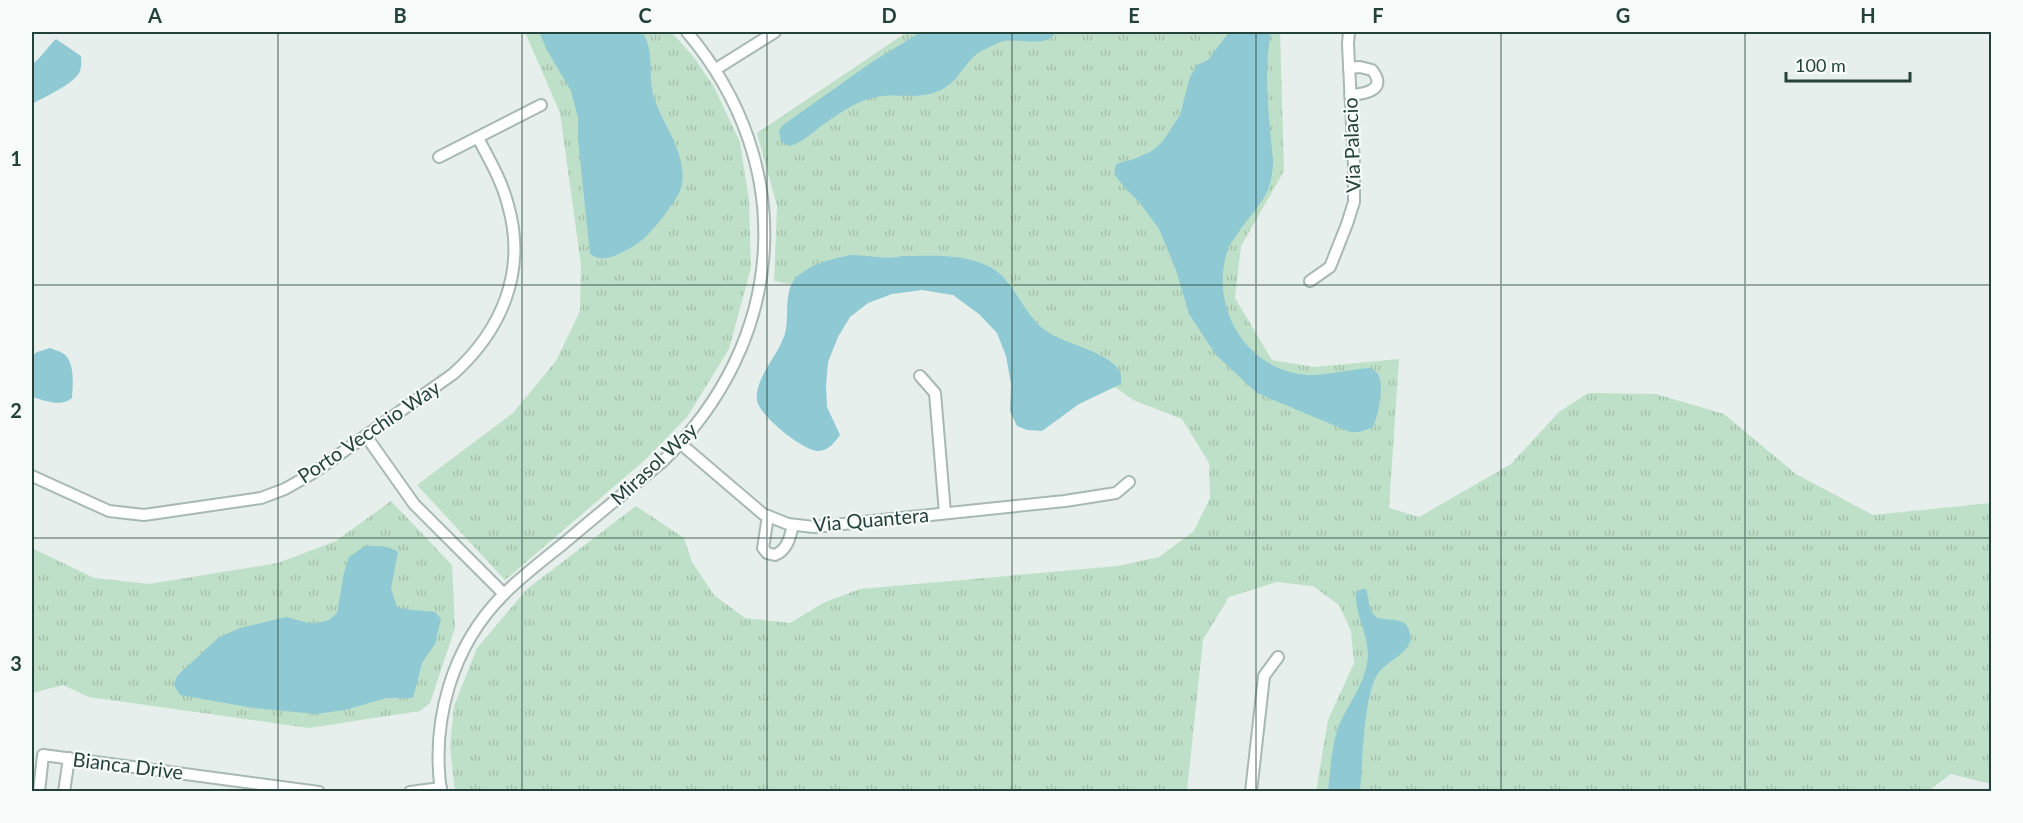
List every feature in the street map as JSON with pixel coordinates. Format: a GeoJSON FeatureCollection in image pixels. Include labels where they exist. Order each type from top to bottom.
{"type":"FeatureCollection","features":[{"type":"Feature","properties":{"kind":"street","name":"Mirasol Way"},"geometry":{"type":"LineString","coordinates":[[441,790],[438,749],[442,710],[454,672],[471,636],[504,594],[662,462],[695,428],[720,393],[741,350],[756,304],[764,252],[763,204],[756,162],[741,117],[716,69],[687,32]]}},
{"type":"Feature","properties":{"kind":"street"},"geometry":{"type":"LineString","coordinates":[[716,69],[775,32]]}},
{"type":"Feature","properties":{"kind":"street","name":"Via Palacio"},"geometry":{"type":"LineString","coordinates":[[1311,281],[1330,267],[1354,202],[1349,32]]}},
{"type":"Feature","properties":{"kind":"street"},"geometry":{"type":"LineString","coordinates":[[1349,68],[1367,68],[1375,74],[1376,79],[1371,92],[1350,95]]}},
{"type":"Feature","properties":{"kind":"street"},"geometry":{"type":"LineString","coordinates":[[439,157],[541,105]]}},
{"type":"Feature","properties":{"kind":"street","name":"Porto Vecchio Way"},"geometry":{"type":"LineString","coordinates":[[32,476],[109,511],[144,515],[261,498],[285,489],[313,473],[453,374],[470,360],[484,343],[501,312],[514,261],[512,221],[500,183],[478,138]]}},
{"type":"Feature","properties":{"kind":"street","name":"Via Quantera"},"geometry":{"type":"LineString","coordinates":[[920,376],[935,393],[945,513]]}},
{"type":"Feature","properties":{"kind":"street"},"geometry":{"type":"LineString","coordinates":[[366,436],[421,512],[504,594]]}},
{"type":"Feature","properties":{"kind":"street","name":"Via Quantera"},"geometry":{"type":"LineString","coordinates":[[681,444],[755,508],[768,516],[793,525],[814,527],[1065,501],[1116,493],[1129,482]]}},
{"type":"Feature","properties":{"kind":"street"},"geometry":{"type":"LineString","coordinates":[[768,516],[763,548],[767,553],[775,555],[781,552],[789,540],[793,525]]}},
{"type":"Feature","properties":{"kind":"street"},"geometry":{"type":"LineString","coordinates":[[1251,792],[1264,676],[1278,657]]}},
{"type":"Feature","properties":{"kind":"street","name":"Bianca Drive"},"geometry":{"type":"LineString","coordinates":[[39,792],[43,755],[319,792]]}},
{"type":"Feature","properties":{"kind":"street"},"geometry":{"type":"LineString","coordinates":[[64,792],[69,758]]}},
{"type":"Feature","properties":{"kind":"street"},"geometry":{"type":"LineString","coordinates":[[410,792],[441,790]]}},
{"type":"Feature","properties":{"kind":"green space"},"geometry":{"type":"Polygon","coordinates":[[[525,32],[671,32],[693,56],[714,87],[740,142],[749,200],[751,268],[729,349],[687,417],[645,460],[505,580],[417,485],[513,413],[556,361],[580,311],[581,265],[560,113],[525,32]]]}},
{"type":"Feature","properties":{"kind":"green space"},"geometry":{"type":"Polygon","coordinates":[[[907,32],[1280,32],[1284,171],[1241,246],[1235,298],[1272,360],[1315,367],[1399,359],[1389,508],[1419,517],[1511,464],[1559,412],[1588,393],[1656,394],[1724,414],[1796,474],[1873,515],[1991,503],[1991,784],[1951,774],[1927,792],[1316,791],[1328,720],[1354,663],[1351,631],[1339,605],[1313,586],[1277,582],[1229,597],[1203,640],[1187,791],[455,792],[450,747],[454,706],[477,648],[527,589],[636,506],[684,538],[692,562],[714,595],[745,618],[790,623],[823,603],[860,589],[1118,566],[1159,557],[1194,531],[1210,498],[1209,463],[1182,419],[1133,400],[994,298],[906,276],[818,289],[774,281],[777,206],[757,133],[907,32]]]}},
{"type":"Feature","properties":{"kind":"green space"},"geometry":{"type":"Polygon","coordinates":[[[391,501],[452,565],[455,628],[430,703],[420,711],[309,728],[89,697],[63,685],[32,693],[32,548],[94,578],[149,584],[278,563],[336,541],[391,501]]]}},
{"type":"Feature","properties":{"kind":"water"},"geometry":{"type":"Polygon","coordinates":[[[539,32],[642,32],[646,39],[650,54],[653,94],[681,161],[682,184],[664,216],[647,235],[633,247],[613,256],[599,258],[590,254],[578,139],[578,118],[571,91],[539,32]]]}},
{"type":"Feature","properties":{"kind":"water"},"geometry":{"type":"Polygon","coordinates":[[[921,32],[1056,32],[1045,40],[1000,42],[977,54],[951,83],[936,92],[921,95],[880,96],[866,100],[841,112],[799,142],[790,146],[781,142],[779,131],[783,125],[872,62],[921,32]]]}},
{"type":"Feature","properties":{"kind":"water"},"geometry":{"type":"Polygon","coordinates":[[[1229,32],[1271,32],[1267,79],[1273,160],[1270,183],[1263,200],[1228,249],[1223,271],[1224,293],[1229,314],[1238,333],[1251,350],[1268,363],[1288,371],[1318,375],[1370,368],[1377,373],[1381,385],[1377,416],[1373,427],[1360,432],[1350,432],[1257,393],[1216,355],[1189,314],[1176,270],[1159,229],[1114,174],[1116,164],[1152,151],[1163,141],[1180,115],[1190,77],[1197,65],[1208,60],[1229,32]]]}},
{"type":"Feature","properties":{"kind":"water"},"geometry":{"type":"Polygon","coordinates":[[[56,39],[81,56],[80,71],[72,81],[32,104],[32,64],[56,39]]]}},
{"type":"Feature","properties":{"kind":"water"},"geometry":{"type":"Polygon","coordinates":[[[851,255],[891,258],[945,256],[967,259],[988,266],[1005,279],[1031,316],[1046,331],[1113,363],[1120,372],[1121,384],[1079,404],[1042,431],[1027,430],[1017,426],[1010,411],[1011,384],[1006,356],[997,333],[979,314],[953,295],[922,290],[892,294],[868,303],[850,317],[838,337],[828,362],[827,407],[840,435],[831,446],[823,450],[812,450],[803,446],[766,415],[757,401],[757,392],[783,338],[786,329],[789,292],[795,279],[818,264],[851,255]]]}},
{"type":"Feature","properties":{"kind":"water"},"geometry":{"type":"Polygon","coordinates":[[[50,348],[64,354],[72,368],[72,398],[67,401],[52,402],[32,397],[32,356],[50,348]]]}},
{"type":"Feature","properties":{"kind":"water"},"geometry":{"type":"Polygon","coordinates":[[[365,546],[387,547],[398,552],[391,588],[397,607],[435,612],[441,619],[435,644],[422,663],[413,698],[386,698],[345,710],[316,714],[253,708],[180,695],[174,685],[177,676],[218,638],[240,628],[286,617],[308,623],[329,620],[337,613],[349,557],[365,546]]]}},
{"type":"Feature","properties":{"kind":"water"},"geometry":{"type":"Polygon","coordinates":[[[1366,589],[1370,608],[1377,618],[1406,624],[1410,642],[1401,654],[1381,670],[1372,688],[1364,732],[1360,791],[1328,791],[1337,731],[1359,687],[1367,664],[1367,646],[1356,601],[1356,592],[1366,589]]]}}]}
